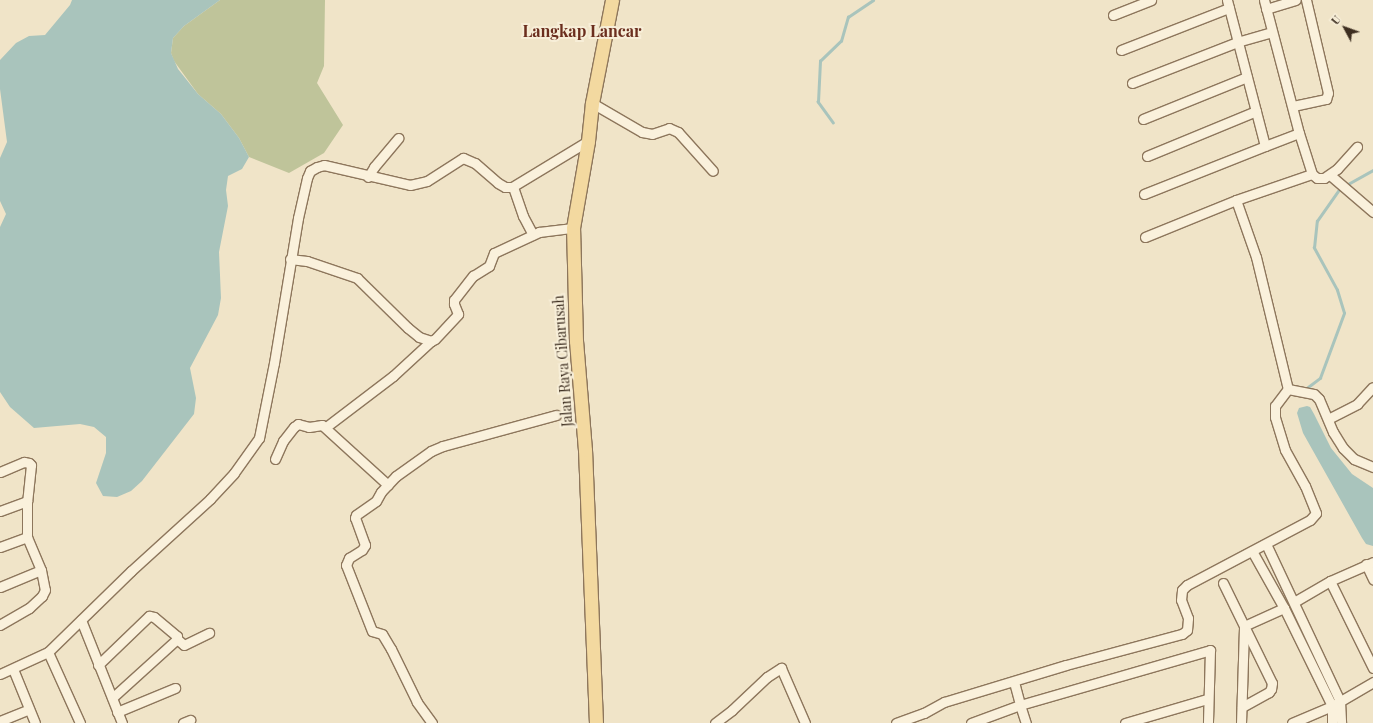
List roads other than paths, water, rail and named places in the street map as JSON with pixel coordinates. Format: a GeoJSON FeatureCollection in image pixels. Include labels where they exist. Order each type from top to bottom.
{"type":"FeatureCollection","features":[{"type":"Feature","properties":{"kind":"main road","name":"Jalan Raya Cibarusah"},"geometry":{"type":"LineString","coordinates":[[596,723],[585,450],[576,340],[573,228],[588,141],[592,103],[612,0]]}},
{"type":"Feature","properties":{"kind":"street"},"geometry":{"type":"LineString","coordinates":[[1113,15],[1150,0]]}},
{"type":"Feature","properties":{"kind":"street"},"geometry":{"type":"LineString","coordinates":[[1296,0],[1265,4],[1299,133],[1312,174],[1314,177],[1320,179],[1330,175],[1357,147]]}},
{"type":"Feature","properties":{"kind":"street"},"geometry":{"type":"LineString","coordinates":[[1293,106],[1326,99],[1328,93],[1306,0]]}},
{"type":"Feature","properties":{"kind":"street"},"geometry":{"type":"LineString","coordinates":[[1120,50],[1228,4],[1265,146]]}},
{"type":"Feature","properties":{"kind":"street"},"geometry":{"type":"LineString","coordinates":[[1132,83],[1237,42],[1272,32]]}},
{"type":"Feature","properties":{"kind":"street"},"geometry":{"type":"LineString","coordinates":[[1143,119],[1246,77]]}},
{"type":"Feature","properties":{"kind":"street"},"geometry":{"type":"LineString","coordinates":[[592,103],[642,132],[652,134],[669,128],[678,132],[713,171]]}},
{"type":"Feature","properties":{"kind":"street"},"geometry":{"type":"LineString","coordinates":[[1147,156],[1256,111]]}},
{"type":"Feature","properties":{"kind":"street"},"geometry":{"type":"LineString","coordinates":[[1144,194],[1299,133]]}},
{"type":"Feature","properties":{"kind":"street"},"geometry":{"type":"LineString","coordinates":[[368,177],[374,167],[398,138]]}},
{"type":"Feature","properties":{"kind":"street"},"geometry":{"type":"LineString","coordinates":[[0,674],[48,652],[210,499],[234,473],[259,438],[274,364],[290,259],[307,178],[310,171],[324,165],[368,177],[417,185],[463,158],[475,163],[498,183],[505,187],[513,186],[588,141]]}},
{"type":"Feature","properties":{"kind":"street"},"geometry":{"type":"LineString","coordinates":[[1145,237],[1236,200],[1312,174]]}},
{"type":"Feature","properties":{"kind":"street"},"geometry":{"type":"LineString","coordinates":[[1330,175],[1373,212]]}},
{"type":"Feature","properties":{"kind":"street"},"geometry":{"type":"LineString","coordinates":[[513,186],[523,216],[534,235]]}},
{"type":"Feature","properties":{"kind":"street"},"geometry":{"type":"LineString","coordinates":[[1236,200],[1256,257],[1288,389]]}},
{"type":"Feature","properties":{"kind":"street"},"geometry":{"type":"LineString","coordinates":[[326,427],[393,376],[431,340],[435,339],[458,314],[454,300],[473,276],[488,266],[494,253],[534,235],[573,228]]}},
{"type":"Feature","properties":{"kind":"street"},"geometry":{"type":"LineString","coordinates":[[290,259],[307,261],[357,278],[408,328],[419,337],[431,340]]}},
{"type":"Feature","properties":{"kind":"street"},"geometry":{"type":"LineString","coordinates":[[1328,419],[1356,404],[1373,387]]}},
{"type":"Feature","properties":{"kind":"street"},"geometry":{"type":"LineString","coordinates":[[1288,389],[1314,394],[1319,399],[1333,432],[1343,448],[1354,459],[1373,467]]}},
{"type":"Feature","properties":{"kind":"street"},"geometry":{"type":"LineString","coordinates":[[896,723],[924,713],[944,702],[1066,665],[1182,634],[1187,630],[1189,624],[1188,618],[1180,600],[1182,590],[1187,585],[1310,520],[1316,513],[1305,486],[1285,450],[1275,417],[1275,406],[1288,389]]}},
{"type":"Feature","properties":{"kind":"street"},"geometry":{"type":"LineString","coordinates":[[432,723],[417,702],[382,634],[372,631],[346,565],[349,558],[362,550],[365,545],[354,518],[356,515],[371,506],[396,476],[436,449],[556,415]]}},
{"type":"Feature","properties":{"kind":"street"},"geometry":{"type":"LineString","coordinates":[[275,459],[283,441],[298,424],[309,427],[322,425],[326,427],[388,485]]}},
{"type":"Feature","properties":{"kind":"street"},"geometry":{"type":"LineString","coordinates":[[0,472],[24,462],[29,463],[31,469],[27,501],[27,537],[45,582],[45,590],[42,596],[29,608],[0,625]]}},
{"type":"Feature","properties":{"kind":"street"},"geometry":{"type":"LineString","coordinates":[[0,511],[27,501]]}},
{"type":"Feature","properties":{"kind":"street"},"geometry":{"type":"LineString","coordinates":[[0,547],[27,537]]}},
{"type":"Feature","properties":{"kind":"street"},"geometry":{"type":"LineString","coordinates":[[1266,544],[1340,701],[1341,723]]}},
{"type":"Feature","properties":{"kind":"street"},"geometry":{"type":"LineString","coordinates":[[1252,551],[1284,608],[1332,706],[1332,723]]}},
{"type":"Feature","properties":{"kind":"street"},"geometry":{"type":"LineString","coordinates":[[1294,602],[1330,581],[1369,563],[1373,579]]}},
{"type":"Feature","properties":{"kind":"street"},"geometry":{"type":"LineString","coordinates":[[0,587],[41,570]]}},
{"type":"Feature","properties":{"kind":"street"},"geometry":{"type":"LineString","coordinates":[[1330,581],[1373,668]]}},
{"type":"Feature","properties":{"kind":"street"},"geometry":{"type":"LineString","coordinates":[[1223,583],[1272,683],[1271,689],[1268,692],[1242,707]]}},
{"type":"Feature","properties":{"kind":"street"},"geometry":{"type":"LineString","coordinates":[[1244,626],[1284,608]]}},
{"type":"Feature","properties":{"kind":"street"},"geometry":{"type":"LineString","coordinates":[[98,665],[149,616],[154,617],[184,645],[209,633]]}},
{"type":"Feature","properties":{"kind":"street"},"geometry":{"type":"LineString","coordinates":[[81,620],[122,723]]}},
{"type":"Feature","properties":{"kind":"street"},"geometry":{"type":"LineString","coordinates":[[1241,723],[1244,626]]}},
{"type":"Feature","properties":{"kind":"street"},"geometry":{"type":"LineString","coordinates":[[112,698],[178,639]]}},
{"type":"Feature","properties":{"kind":"street"},"geometry":{"type":"LineString","coordinates":[[971,723],[1020,704],[1210,650],[1208,723]]}},
{"type":"Feature","properties":{"kind":"street"},"geometry":{"type":"LineString","coordinates":[[48,652],[80,723]]}},
{"type":"Feature","properties":{"kind":"street"},"geometry":{"type":"LineString","coordinates":[[715,723],[732,710],[767,677],[781,668],[805,723]]}},
{"type":"Feature","properties":{"kind":"street"},"geometry":{"type":"LineString","coordinates":[[13,669],[35,723]]}},
{"type":"Feature","properties":{"kind":"street"},"geometry":{"type":"LineString","coordinates":[[1014,682],[1026,723]]}},
{"type":"Feature","properties":{"kind":"street"},"geometry":{"type":"LineString","coordinates":[[1292,723],[1332,706],[1373,682]]}},
{"type":"Feature","properties":{"kind":"street"},"geometry":{"type":"LineString","coordinates":[[118,712],[175,688]]}},
{"type":"Feature","properties":{"kind":"street"},"geometry":{"type":"LineString","coordinates":[[1125,723],[1208,699]]}},
{"type":"Feature","properties":{"kind":"street"},"geometry":{"type":"LineString","coordinates":[[0,721],[29,709]]}},
{"type":"Feature","properties":{"kind":"water"},"geometry":{"type":"Polygon","coordinates":[[[72,0],[220,0],[184,26],[173,38],[171,53],[178,69],[198,94],[221,114],[239,138],[249,157],[242,169],[228,176],[226,190],[228,206],[219,252],[221,298],[218,315],[190,368],[196,398],[194,414],[142,481],[131,491],[117,497],[103,496],[96,483],[106,453],[106,437],[94,427],[80,424],[34,428],[10,407],[0,392],[0,227],[6,214],[0,201],[0,158],[7,142],[0,89],[0,60],[16,43],[29,36],[45,35],[70,5],[72,0]]]}},
{"type":"Feature","properties":{"kind":"water"},"geometry":{"type":"Polygon","coordinates":[[[1307,406],[1310,407],[1314,414],[1331,448],[1352,474],[1373,488],[1373,546],[1366,544],[1362,538],[1303,433],[1297,413],[1299,408],[1307,406]]]}},
{"type":"Feature","properties":{"kind":"waterway"},"geometry":{"type":"LineString","coordinates":[[833,123],[818,102],[820,61],[841,41],[848,17],[873,0]]}},
{"type":"Feature","properties":{"kind":"waterway"},"geometry":{"type":"LineString","coordinates":[[1308,387],[1320,378],[1344,313],[1337,290],[1314,248],[1317,221],[1339,189],[1373,170]]}},
{"type":"Feature","properties":{"kind":"district","name":"Langkap Lancar"},"geometry":{"type":"Point","coordinates":[582,31]}}]}
